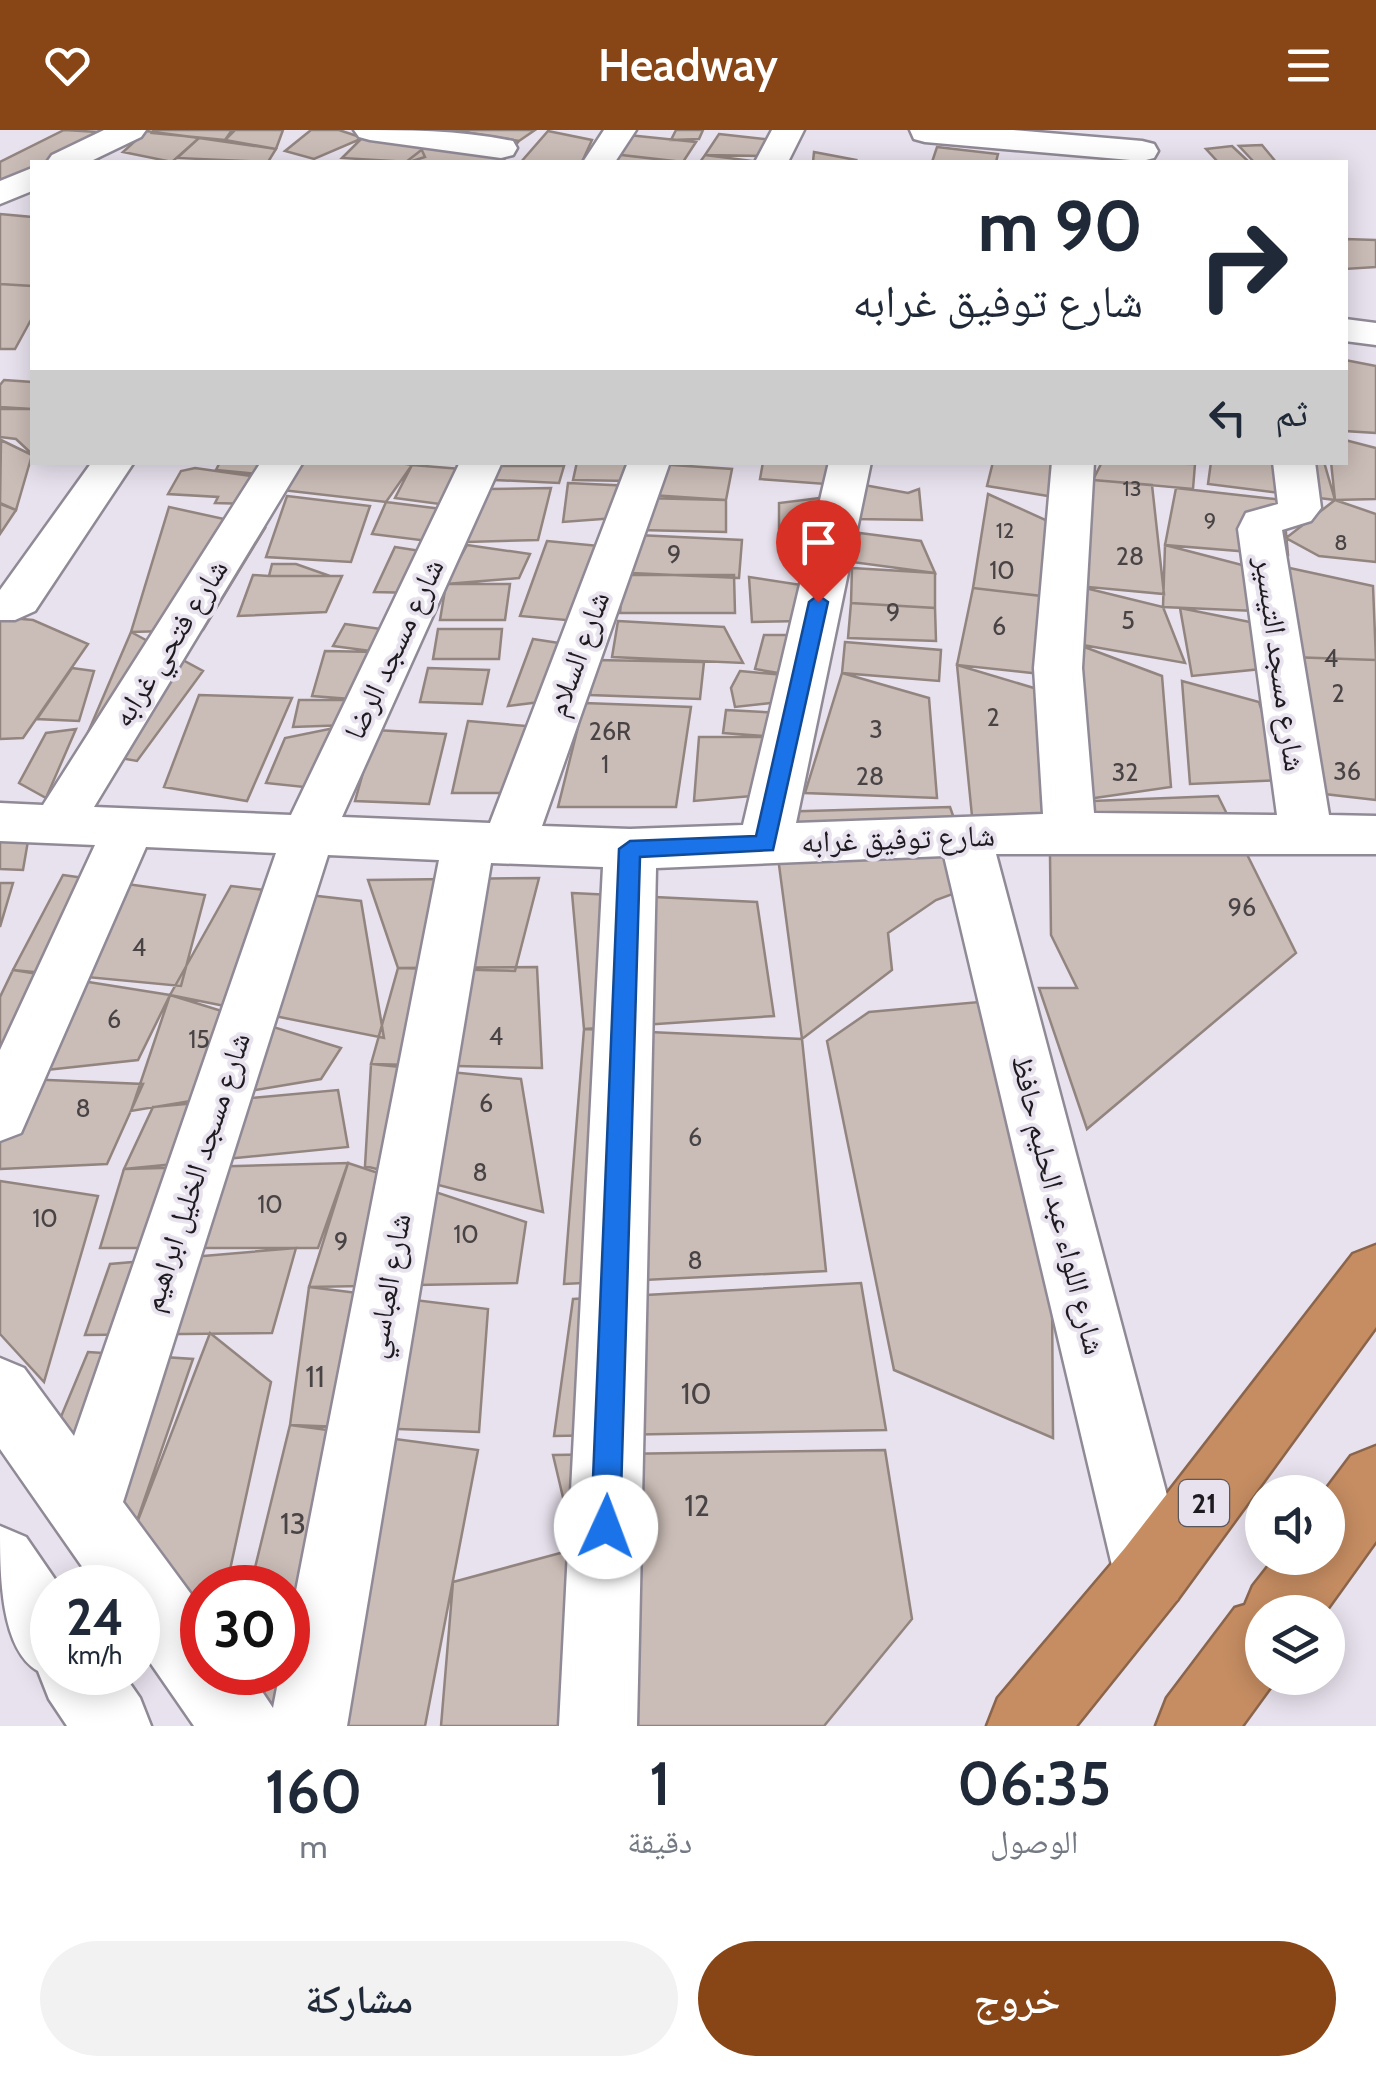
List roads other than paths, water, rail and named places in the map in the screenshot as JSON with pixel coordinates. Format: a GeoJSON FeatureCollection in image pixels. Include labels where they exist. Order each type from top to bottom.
{"type":"FeatureCollection","features":[{"type":"Feature","properties":{"kind":"highway","name":"21"},"geometry":{"type":"LineString","coordinates":[[1026,1726],[1151,1574],[1376,1274]]}},
{"type":"Feature","properties":{"kind":"highway"},"geometry":{"type":"LineString","coordinates":[[1345,1524],[1376,1482]]}},
{"type":"Feature","properties":{"kind":"highway"},"geometry":{"type":"LineString","coordinates":[[1292,1595],[1307,1575]]}},
{"type":"Feature","properties":{"kind":"highway"},"geometry":{"type":"LineString","coordinates":[[1195,1726],[1245,1658]]}},
{"type":"Feature","properties":{"kind":"street"},"geometry":{"type":"LineString","coordinates":[[68,160],[130,130]]}},
{"type":"Feature","properties":{"kind":"street"},"geometry":{"type":"LineString","coordinates":[[370,130],[502,147]]}},
{"type":"Feature","properties":{"kind":"street"},"geometry":{"type":"LineString","coordinates":[[600,160],[620,130]]}},
{"type":"Feature","properties":{"kind":"street"},"geometry":{"type":"LineString","coordinates":[[773,160],[788,130]]}},
{"type":"Feature","properties":{"kind":"street"},"geometry":{"type":"LineString","coordinates":[[923,142],[1093,155],[1142,151]]}},
{"type":"Feature","properties":{"kind":"street"},"geometry":{"type":"LineString","coordinates":[[0,197],[30,179]]}},
{"type":"Feature","properties":{"kind":"street"},"geometry":{"type":"LineString","coordinates":[[0,197],[30,204]]}},
{"type":"Feature","properties":{"kind":"street"},"geometry":{"type":"LineString","coordinates":[[1348,330],[1376,334]]}},
{"type":"Feature","properties":{"kind":"street"},"geometry":{"type":"LineString","coordinates":[[0,605],[20,601],[112,465]]}},
{"type":"Feature","properties":{"kind":"street","name":"شارع فتحي غرابه"},"geometry":{"type":"LineString","coordinates":[[58,823],[280,465]]}},
{"type":"Feature","properties":{"kind":"street","name":"شارع مسجد الرضا"},"geometry":{"type":"LineString","coordinates":[[308,835],[480,465]]}},
{"type":"Feature","properties":{"kind":"street","name":"شارع السلام"},"geometry":{"type":"LineString","coordinates":[[488,846],[648,465]]}},
{"type":"Feature","properties":{"kind":"street"},"geometry":{"type":"LineString","coordinates":[[765,844],[849,465]]}},
{"type":"Feature","properties":{"kind":"street"},"geometry":{"type":"LineString","coordinates":[[1070,832],[1058,668],[1073,465]]}},
{"type":"Feature","properties":{"kind":"street","name":"شارع مسجد التيسير"},"geometry":{"type":"LineString","coordinates":[[1294,465],[1300,508],[1289,516],[1261,522],[1260,530],[1306,834]]}},
{"type":"Feature","properties":{"kind":"street","name":"شارع توفيق غرابه"},"geometry":{"type":"LineString","coordinates":[[0,822],[130,825],[488,846],[630,849],[1070,832],[1376,835]]}},
{"type":"Feature","properties":{"kind":"street"},"geometry":{"type":"LineString","coordinates":[[0,1114],[130,825]]}},
{"type":"Feature","properties":{"kind":"street","name":"شارع مسجد الخليل ابراهيم"},"geometry":{"type":"LineString","coordinates":[[85,1509],[308,835]]}},
{"type":"Feature","properties":{"kind":"street","name":"شارع اللواء عبد الحليم حافظ"},"geometry":{"type":"LineString","coordinates":[[964,836],[1151,1574]]}},
{"type":"Feature","properties":{"kind":"street","name":"شارع العباسي"},"geometry":{"type":"LineString","coordinates":[[308,1726],[488,846]]}},
{"type":"Feature","properties":{"kind":"street"},"geometry":{"type":"LineString","coordinates":[[598,1726],[630,849]]}},
{"type":"Feature","properties":{"kind":"street"},"geometry":{"type":"LineString","coordinates":[[0,1391],[240,1726]]}},
{"type":"Feature","properties":{"kind":"street"},"geometry":{"type":"LineString","coordinates":[[0,1563],[30,1607]]}},
{"type":"Feature","properties":{"kind":"street"},"geometry":{"type":"LineString","coordinates":[[91,1695],[112,1726]]}}]}
